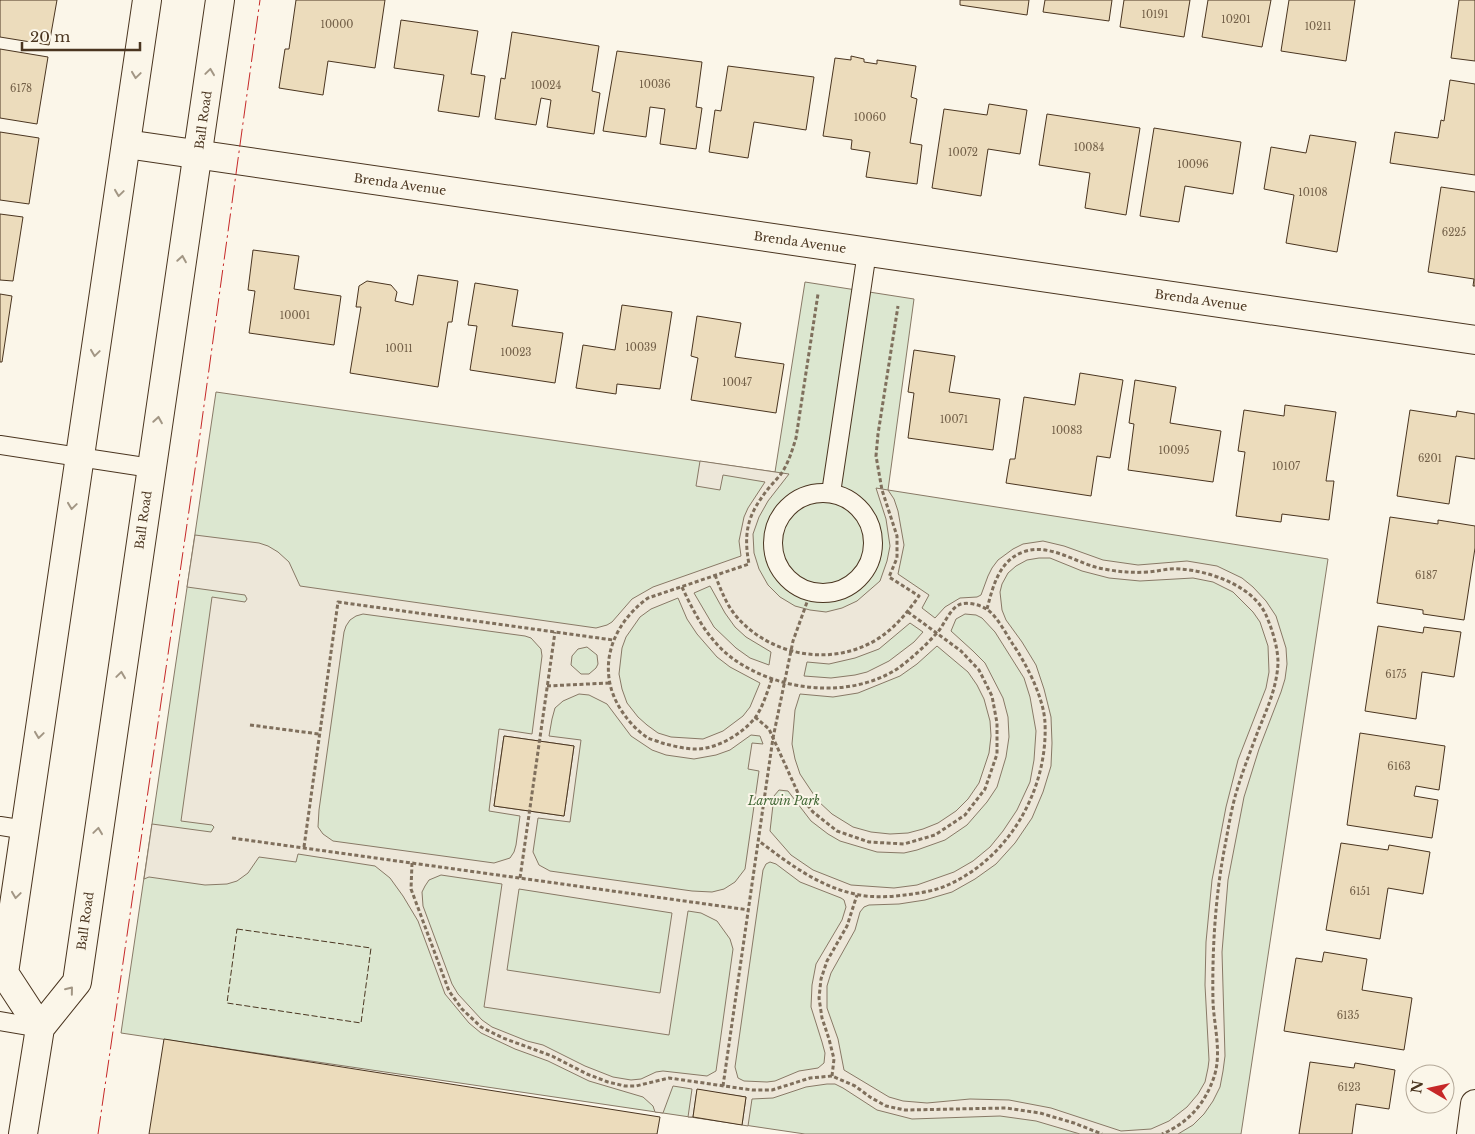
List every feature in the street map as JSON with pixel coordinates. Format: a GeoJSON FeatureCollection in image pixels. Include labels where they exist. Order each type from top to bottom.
{"type":"FeatureCollection","features":[{"type":"Feature","properties":{"kind":"main road"},"geometry":{"type":"LineString","coordinates":[[40,1028],[4,973],[13,828],[80,457],[147,0]]}},
{"type":"Feature","properties":{"kind":"main road","name":"Ball Road"},"geometry":{"type":"LineString","coordinates":[[23,1134],[40,1028],[77,982],[220,0]]}},
{"type":"Feature","properties":{"kind":"main road","name":"Brenda Avenue"},"geometry":{"type":"LineString","coordinates":[[126,144],[1475,340]]}},
{"type":"Feature","properties":{"kind":"main road"},"geometry":{"type":"LineString","coordinates":[[1471,1134],[1475,1104]]}},
{"type":"Feature","properties":{"kind":"lane"},"geometry":{"type":"LineString","coordinates":[[831,494],[867,252]]}},
{"type":"Feature","properties":{"kind":"lane"},"geometry":{"type":"LineString","coordinates":[[0,445],[151,468]]}},
{"type":"Feature","properties":{"kind":"lane"},"geometry":{"type":"LineString","coordinates":[[816,493],[831,494],[848,499],[861,510],[870,524],[873,541],[871,558],[863,573],[851,585],[836,592],[820,593],[811,591],[790,580],[780,568],[774,553],[773,537],[778,521],[788,508],[801,498],[816,493]]}},
{"type":"Feature","properties":{"kind":"lane"},"geometry":{"type":"LineString","coordinates":[[0,1021],[40,1028]]}},
{"type":"Feature","properties":{"kind":"path"},"geometry":{"type":"LineString","coordinates":[[772,679],[755,717],[738,734],[717,744],[696,749],[673,746],[648,738],[630,722],[616,705],[609,683],[609,656],[613,640],[634,608],[648,598],[749,564],[745,544],[749,523],[755,507],[782,474],[796,438],[818,294]]}},
{"type":"Feature","properties":{"kind":"path"},"geometry":{"type":"LineString","coordinates":[[715,575],[723,597],[753,633],[773,645],[791,651],[819,655],[836,654],[859,648],[876,640],[893,628],[908,612],[919,596],[889,578],[897,558],[897,536],[882,490],[876,456],[898,306]]}},
{"type":"Feature","properties":{"kind":"path"},"geometry":{"type":"LineString","coordinates":[[986,609],[993,586],[1001,570],[1010,559],[1022,552],[1035,549],[1049,550],[1099,568],[1125,573],[1178,569],[1201,572],[1226,580],[1247,592],[1265,613],[1273,635],[1278,662],[1273,693],[1237,792],[1222,862],[1215,920],[1213,1001],[1218,1055],[1215,1074],[1207,1094],[1196,1111],[1177,1128],[1162,1134]]}},
{"type":"Feature","properties":{"kind":"path"},"geometry":{"type":"LineString","coordinates":[[682,587],[694,615],[730,657],[752,670],[784,683],[815,687],[840,687],[866,683],[897,669],[937,633],[953,611],[961,604],[976,604],[986,609],[994,617],[1022,657],[1036,688],[1045,722],[1042,767],[1033,797],[1014,829],[994,854],[972,872],[949,885],[923,893],[892,897],[857,895],[816,880],[786,862],[759,842]]}},
{"type":"Feature","properties":{"kind":"path"},"geometry":{"type":"LineString","coordinates":[[723,1086],[773,738],[791,651],[811,591]]}},
{"type":"Feature","properties":{"kind":"path"},"geometry":{"type":"LineString","coordinates":[[304,848],[338,602],[613,640]]}},
{"type":"Feature","properties":{"kind":"path"},"geometry":{"type":"LineString","coordinates":[[755,717],[769,729],[798,793],[814,812],[837,831],[869,842],[904,844],[935,835],[965,815],[985,789],[997,754],[997,723],[992,696],[979,670],[961,651],[908,612]]}},
{"type":"Feature","properties":{"kind":"path"},"geometry":{"type":"LineString","coordinates":[[520,878],[555,632]]}},
{"type":"Feature","properties":{"kind":"path"},"geometry":{"type":"LineString","coordinates":[[547,686],[609,683]]}},
{"type":"Feature","properties":{"kind":"path"},"geometry":{"type":"LineString","coordinates":[[250,725],[320,734]]}},
{"type":"Feature","properties":{"kind":"path"},"geometry":{"type":"LineString","coordinates":[[232,838],[749,910]]}},
{"type":"Feature","properties":{"kind":"path"},"geometry":{"type":"LineString","coordinates":[[412,863],[411,889],[449,991],[462,1009],[481,1027],[503,1038],[552,1056],[608,1082],[625,1086],[636,1086],[668,1078],[752,1090],[772,1090],[810,1078],[832,1076],[855,1086],[886,1106],[905,1110],[1006,1108],[1074,1123],[1102,1134]]}},
{"type":"Feature","properties":{"kind":"path"},"geometry":{"type":"LineString","coordinates":[[832,1076],[834,1059],[830,1039],[822,1018],[819,998],[821,979],[827,960],[847,926],[857,895]]}},
{"type":"Feature","properties":{"kind":"green space","name":"Larwin Park"},"geometry":{"type":"Polygon","coordinates":[[[805,282],[914,299],[888,490],[1328,559],[1241,1134],[805,1134],[121,1033],[216,392],[775,472],[805,282]]]}},
{"type":"Feature","properties":{"kind":"shaded area"},"geometry":{"type":"Polygon","coordinates":[[[700,461],[789,474],[768,501],[759,517],[753,534],[754,553],[759,569],[768,585],[780,597],[795,606],[810,610],[826,612],[842,608],[857,601],[880,581],[890,546],[886,519],[876,488],[888,490],[894,499],[898,511],[904,545],[898,574],[929,595],[922,608],[935,618],[945,607],[960,598],[981,595],[992,568],[998,560],[1013,549],[1023,544],[1043,541],[1064,546],[1103,560],[1138,565],[1187,561],[1217,566],[1242,578],[1266,601],[1276,616],[1286,648],[1287,664],[1285,679],[1259,749],[1244,797],[1228,880],[1222,952],[1225,1056],[1220,1087],[1204,1114],[1193,1125],[1178,1134],[1080,1134],[1036,1121],[1000,1116],[912,1119],[877,1110],[835,1084],[806,1087],[773,1098],[752,1099],[748,1126],[742,1125],[746,1097],[697,1090],[693,1117],[688,1117],[692,1089],[673,1086],[663,1113],[655,1112],[653,1106],[643,1097],[589,1081],[548,1061],[515,1049],[481,1033],[469,1023],[445,994],[418,921],[390,878],[375,866],[298,854],[296,862],[259,857],[248,873],[237,881],[227,884],[205,885],[149,877],[144,879],[152,824],[211,832],[214,827],[212,825],[181,821],[212,597],[245,602],[247,599],[245,595],[187,587],[195,535],[259,543],[268,546],[289,562],[300,586],[596,628],[612,622],[632,599],[653,587],[741,556],[739,541],[744,517],[765,482],[723,475],[720,490],[696,486],[700,461]],[[1050,558],[1027,560],[1008,573],[1000,592],[1002,610],[1006,620],[1036,665],[1051,717],[1051,766],[1043,792],[1032,818],[1015,843],[996,864],[975,879],[952,892],[925,900],[864,907],[860,912],[855,930],[831,973],[827,986],[827,1008],[838,1039],[844,1070],[889,1097],[903,1101],[927,1103],[970,1099],[1009,1100],[1051,1108],[1121,1131],[1151,1129],[1169,1121],[1187,1107],[1205,1082],[1209,1060],[1205,985],[1206,942],[1212,880],[1226,807],[1238,760],[1266,688],[1269,672],[1268,646],[1260,622],[1253,612],[1233,592],[1213,582],[1193,578],[1140,581],[1109,578],[1082,571],[1050,558]],[[710,586],[694,593],[714,627],[736,648],[750,658],[769,665],[771,652],[746,637],[735,627],[710,586]],[[678,598],[651,609],[640,617],[626,637],[622,648],[619,674],[622,689],[627,703],[638,717],[658,733],[671,737],[703,739],[723,731],[743,716],[750,707],[760,683],[730,667],[717,657],[687,619],[678,598]],[[363,614],[350,620],[346,626],[318,827],[323,834],[333,841],[494,863],[510,858],[516,845],[520,816],[489,811],[499,729],[532,734],[542,656],[541,649],[531,638],[525,636],[363,614]],[[965,614],[956,619],[951,631],[985,663],[1003,698],[1008,717],[1009,737],[1006,757],[997,787],[967,825],[945,840],[917,850],[904,853],[877,852],[840,841],[828,834],[811,821],[788,791],[779,790],[774,796],[770,831],[791,855],[813,870],[851,885],[894,888],[917,885],[954,872],[973,861],[990,847],[1017,810],[1030,782],[1036,731],[1030,697],[1024,678],[995,632],[982,618],[976,615],[965,614]],[[910,623],[879,649],[855,658],[829,664],[807,662],[804,676],[831,678],[867,672],[889,661],[914,642],[923,632],[910,623]],[[937,646],[900,676],[858,693],[833,697],[800,694],[795,710],[792,744],[800,774],[818,801],[832,814],[853,827],[871,832],[890,834],[908,833],[923,829],[938,823],[956,811],[968,799],[979,783],[989,753],[991,736],[990,721],[984,699],[968,672],[937,646]],[[587,647],[578,649],[572,656],[571,665],[581,674],[589,674],[598,664],[597,655],[587,647]],[[579,694],[563,701],[555,708],[549,736],[581,740],[570,822],[538,818],[533,852],[539,865],[550,871],[692,891],[712,892],[724,889],[735,882],[745,869],[759,771],[748,769],[752,743],[763,744],[760,736],[751,735],[730,750],[694,759],[666,755],[652,750],[631,736],[607,704],[589,695],[579,694]],[[504,736],[494,806],[564,816],[574,746],[504,736]],[[770,862],[766,864],[763,870],[735,1067],[738,1078],[744,1081],[767,1082],[775,1081],[799,1071],[818,1068],[824,1063],[825,1053],[811,1007],[812,985],[816,964],[842,920],[846,907],[844,900],[841,898],[800,882],[776,864],[770,862]],[[441,875],[429,880],[422,892],[423,906],[452,984],[458,994],[482,1020],[492,1027],[527,1041],[543,1045],[585,1066],[613,1077],[631,1080],[641,1079],[663,1071],[707,1076],[716,1071],[733,949],[730,939],[717,921],[701,913],[688,911],[669,1035],[484,1007],[502,884],[441,875]],[[519,889],[507,970],[660,993],[672,913],[519,889]]]}},
{"type":"Feature","properties":{"kind":"building"},"geometry":{"type":"Polygon","coordinates":[[[0,0],[57,0],[49,45],[0,37],[0,0]]]}},
{"type":"Feature","properties":{"kind":"building"},"geometry":{"type":"Polygon","coordinates":[[[296,0],[385,0],[375,68],[328,61],[323,95],[279,88],[285,49],[289,49],[296,0]]]}},
{"type":"Feature","properties":{"kind":"building"},"geometry":{"type":"Polygon","coordinates":[[[960,0],[1029,0],[1027,15],[960,5],[960,0]]]}},
{"type":"Feature","properties":{"kind":"building"},"geometry":{"type":"Polygon","coordinates":[[[1045,0],[1112,0],[1109,21],[1043,12],[1045,0]]]}},
{"type":"Feature","properties":{"kind":"building"},"geometry":{"type":"Polygon","coordinates":[[[1124,0],[1190,0],[1184,37],[1120,27],[1124,0]]]}},
{"type":"Feature","properties":{"kind":"building"},"geometry":{"type":"Polygon","coordinates":[[[1208,0],[1271,0],[1262,47],[1202,37],[1208,0]]]}},
{"type":"Feature","properties":{"kind":"building"},"geometry":{"type":"Polygon","coordinates":[[[1289,0],[1355,0],[1346,61],[1281,51],[1289,0]]]}},
{"type":"Feature","properties":{"kind":"building"},"geometry":{"type":"Polygon","coordinates":[[[1459,0],[1475,0],[1475,61],[1451,58],[1459,0]]]}},
{"type":"Feature","properties":{"kind":"building"},"geometry":{"type":"Polygon","coordinates":[[[401,20],[478,31],[471,74],[485,76],[479,117],[438,111],[444,75],[394,68],[401,20]]]}},
{"type":"Feature","properties":{"kind":"building"},"geometry":{"type":"Polygon","coordinates":[[[512,32],[599,46],[592,91],[600,93],[594,134],[547,127],[551,100],[541,98],[536,125],[495,119],[501,78],[505,79],[512,32]]]}},
{"type":"Feature","properties":{"kind":"building"},"geometry":{"type":"Polygon","coordinates":[[[0,49],[48,57],[37,124],[0,118],[0,49]]]}},
{"type":"Feature","properties":{"kind":"building"},"geometry":{"type":"Polygon","coordinates":[[[617,51],[702,62],[696,107],[702,108],[696,149],[660,144],[665,109],[650,107],[646,137],[603,131],[617,51]]]}},
{"type":"Feature","properties":{"kind":"building"},"geometry":{"type":"Polygon","coordinates":[[[851,56],[864,59],[864,62],[877,64],[877,60],[916,66],[911,97],[917,99],[910,143],[922,145],[917,184],[866,177],[870,152],[851,149],[852,140],[823,136],[835,58],[851,60],[851,56]]]}},
{"type":"Feature","properties":{"kind":"building"},"geometry":{"type":"Polygon","coordinates":[[[728,66],[814,77],[806,130],[754,122],[748,158],[709,152],[715,110],[721,111],[728,66]]]}},
{"type":"Feature","properties":{"kind":"building"},"geometry":{"type":"Polygon","coordinates":[[[1450,80],[1475,84],[1475,175],[1390,163],[1395,132],[1438,138],[1441,120],[1444,121],[1450,80]]]}},
{"type":"Feature","properties":{"kind":"building"},"geometry":{"type":"Polygon","coordinates":[[[989,104],[1027,110],[1020,154],[988,149],[981,196],[932,188],[944,109],[987,115],[989,104]]]}},
{"type":"Feature","properties":{"kind":"building"},"geometry":{"type":"Polygon","coordinates":[[[1047,114],[1140,128],[1126,215],[1085,208],[1090,173],[1039,165],[1047,114]]]}},
{"type":"Feature","properties":{"kind":"building"},"geometry":{"type":"Polygon","coordinates":[[[1154,128],[1241,142],[1233,194],[1185,186],[1179,222],[1140,216],[1154,128]]]}},
{"type":"Feature","properties":{"kind":"building"},"geometry":{"type":"Polygon","coordinates":[[[0,132],[39,138],[29,204],[0,200],[0,132]]]}},
{"type":"Feature","properties":{"kind":"building"},"geometry":{"type":"Polygon","coordinates":[[[1310,135],[1356,142],[1337,252],[1286,243],[1294,195],[1264,189],[1271,147],[1306,153],[1310,135]]]}},
{"type":"Feature","properties":{"kind":"building"},"geometry":{"type":"Polygon","coordinates":[[[1441,187],[1475,192],[1475,286],[1473,286],[1474,279],[1428,272],[1441,187]]]}},
{"type":"Feature","properties":{"kind":"building"},"geometry":{"type":"Polygon","coordinates":[[[0,214],[23,217],[13,281],[0,280],[0,214]]]}},
{"type":"Feature","properties":{"kind":"building"},"geometry":{"type":"Polygon","coordinates":[[[253,250],[299,256],[294,289],[341,296],[334,345],[249,333],[255,291],[248,290],[253,250]]]}},
{"type":"Feature","properties":{"kind":"building"},"geometry":{"type":"Polygon","coordinates":[[[418,275],[458,281],[452,322],[448,322],[438,387],[350,373],[361,307],[356,307],[359,286],[367,281],[391,285],[397,292],[395,301],[413,305],[418,275]]]}},
{"type":"Feature","properties":{"kind":"building"},"geometry":{"type":"Polygon","coordinates":[[[475,283],[518,290],[512,326],[563,333],[555,383],[470,370],[477,326],[468,325],[475,283]]]}},
{"type":"Feature","properties":{"kind":"building"},"geometry":{"type":"Polygon","coordinates":[[[0,294],[12,296],[2,362],[0,362],[0,294]]]}},
{"type":"Feature","properties":{"kind":"building"},"geometry":{"type":"Polygon","coordinates":[[[622,305],[672,312],[660,389],[617,384],[616,394],[576,388],[583,345],[615,350],[622,305]]]}},
{"type":"Feature","properties":{"kind":"building"},"geometry":{"type":"Polygon","coordinates":[[[697,316],[741,323],[735,357],[784,364],[776,413],[691,400],[698,358],[691,356],[697,316]]]}},
{"type":"Feature","properties":{"kind":"building"},"geometry":{"type":"Polygon","coordinates":[[[914,350],[955,356],[949,392],[1000,399],[993,450],[908,438],[914,393],[908,392],[914,350]]]}},
{"type":"Feature","properties":{"kind":"building"},"geometry":{"type":"Polygon","coordinates":[[[1080,373],[1123,380],[1110,458],[1097,456],[1091,496],[1006,483],[1010,459],[1015,459],[1024,397],[1075,405],[1080,373]]]}},
{"type":"Feature","properties":{"kind":"building"},"geometry":{"type":"Polygon","coordinates":[[[1135,380],[1176,387],[1170,423],[1221,431],[1213,482],[1128,470],[1134,424],[1129,423],[1135,380]]]}},
{"type":"Feature","properties":{"kind":"building"},"geometry":{"type":"Polygon","coordinates":[[[1285,405],[1336,412],[1326,481],[1334,481],[1329,520],[1282,514],[1281,522],[1236,516],[1245,452],[1238,451],[1244,410],[1284,416],[1285,405]]]}},
{"type":"Feature","properties":{"kind":"building"},"geometry":{"type":"Polygon","coordinates":[[[1410,410],[1456,417],[1457,411],[1475,414],[1475,459],[1456,456],[1449,504],[1397,496],[1410,410]]]}},
{"type":"Feature","properties":{"kind":"building"},"geometry":{"type":"Polygon","coordinates":[[[1390,517],[1438,524],[1438,520],[1475,526],[1475,548],[1464,620],[1423,614],[1423,610],[1377,603],[1390,517]]]}},
{"type":"Feature","properties":{"kind":"building"},"geometry":{"type":"Polygon","coordinates":[[[1378,626],[1423,633],[1424,627],[1461,632],[1454,677],[1422,672],[1416,719],[1365,711],[1378,626]]]}},
{"type":"Feature","properties":{"kind":"building"},"geometry":{"type":"Polygon","coordinates":[[[1360,733],[1445,746],[1439,790],[1416,786],[1414,796],[1438,800],[1432,838],[1347,825],[1360,733]]]}},
{"type":"Feature","properties":{"kind":"building"},"geometry":{"type":"Polygon","coordinates":[[[504,736],[574,746],[564,816],[494,806],[504,736]]]}},
{"type":"Feature","properties":{"kind":"building"},"geometry":{"type":"Polygon","coordinates":[[[1341,843],[1388,850],[1389,845],[1430,852],[1423,894],[1388,888],[1380,939],[1326,930],[1341,843]]]}},
{"type":"Feature","properties":{"kind":"building"},"geometry":{"type":"Polygon","coordinates":[[[1324,952],[1367,959],[1362,990],[1412,998],[1404,1050],[1284,1031],[1296,958],[1322,962],[1324,952]]]}},
{"type":"Feature","properties":{"kind":"building"},"geometry":{"type":"Polygon","coordinates":[[[164,1039],[660,1117],[657,1134],[149,1134],[164,1039]]]}},
{"type":"Feature","properties":{"kind":"building"},"geometry":{"type":"Polygon","coordinates":[[[1310,1062],[1354,1068],[1355,1063],[1395,1070],[1389,1109],[1356,1104],[1352,1134],[1299,1134],[1310,1062]]]}},
{"type":"Feature","properties":{"kind":"building"},"geometry":{"type":"Polygon","coordinates":[[[697,1089],[746,1097],[742,1125],[693,1117],[697,1089]]]}},
{"type":"Feature","properties":{"kind":"fence"},"geometry":{"type":"LineString","coordinates":[[237,929],[371,948],[361,1023],[227,1003],[237,929]]}},
{"type":"Feature","properties":{"kind":"power"},"geometry":{"type":"LineString","coordinates":[[98,1134],[198,449],[260,0]]}}]}
